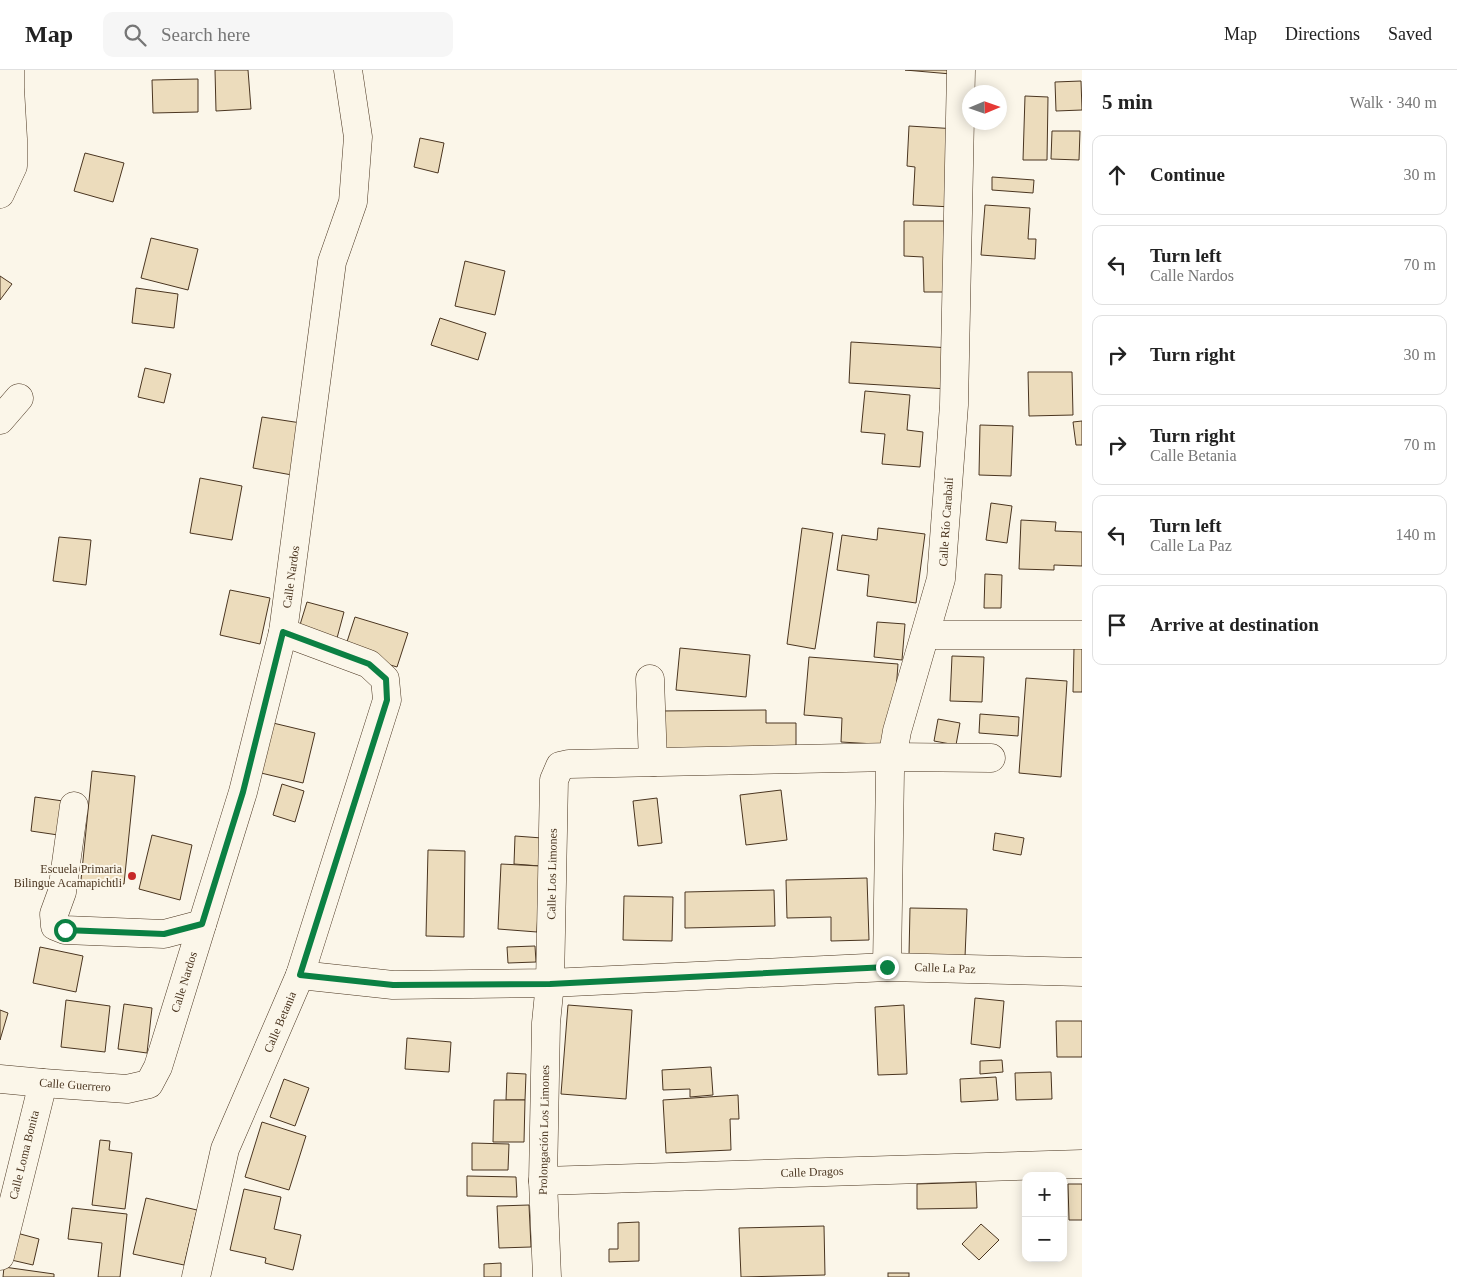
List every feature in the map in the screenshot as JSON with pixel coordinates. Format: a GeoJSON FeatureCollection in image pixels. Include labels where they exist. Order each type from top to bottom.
{"type":"FeatureCollection","features":[{"type":"Feature","properties":{"kind":"street"},"geometry":{"type":"LineString","coordinates":[[0,194],[13,166],[10,70]]}},
{"type":"Feature","properties":{"kind":"street","name":"Calle Nardos"},"geometry":{"type":"LineString","coordinates":[[149,1084],[158,1067],[243,792],[283,632],[332,262],[353,202],[358,137],[348,70]]}},
{"type":"Feature","properties":{"kind":"street","name":"Calle Río Carabalí"},"geometry":{"type":"LineString","coordinates":[[887,967],[890,771],[897,731],[941,579],[954,405],[961,70]]}},
{"type":"Feature","properties":{"kind":"street"},"geometry":{"type":"LineString","coordinates":[[0,420],[19,398]]}},
{"type":"Feature","properties":{"kind":"street","name":"Calle Betania"},"geometry":{"type":"LineString","coordinates":[[196,1277],[225,1149],[300,975],[387,700],[386,679],[369,664],[283,632]]}},
{"type":"Feature","properties":{"kind":"street"},"geometry":{"type":"LineString","coordinates":[[926,635],[1082,635]]}},
{"type":"Feature","properties":{"kind":"street"},"geometry":{"type":"LineString","coordinates":[[650,679],[654,762],[892,757],[991,758]]}},
{"type":"Feature","properties":{"kind":"street","name":"Calle Los Limones"},"geometry":{"type":"LineString","coordinates":[[550,984],[554,780],[560,766],[569,764],[654,762]]}},
{"type":"Feature","properties":{"kind":"street"},"geometry":{"type":"LineString","coordinates":[[74,806],[62,892],[54,914],[55,926],[65,930],[164,934],[202,924]]}},
{"type":"Feature","properties":{"kind":"street","name":"Calle La Paz"},"geometry":{"type":"LineString","coordinates":[[300,975],[393,985],[550,984],[887,967],[1082,972]]}},
{"type":"Feature","properties":{"kind":"street","name":"Prolongación Los Limones"},"geometry":{"type":"LineString","coordinates":[[547,1277],[543,1181],[546,1023],[550,984]]}},
{"type":"Feature","properties":{"kind":"street","name":"Calle Guerrero"},"geometry":{"type":"LineString","coordinates":[[0,1078],[128,1089],[149,1084]]}},
{"type":"Feature","properties":{"kind":"street","name":"Calle Loma Bonita"},"geometry":{"type":"LineString","coordinates":[[1,1250],[43,1083]]}},
{"type":"Feature","properties":{"kind":"street","name":"Calle Dragos"},"geometry":{"type":"LineString","coordinates":[[543,1181],[1082,1164]]}},
{"type":"Feature","properties":{"kind":"building"},"geometry":{"type":"Polygon","coordinates":[[[215,70],[248,70],[251,109],[216,111],[215,70]]]}},
{"type":"Feature","properties":{"kind":"building"},"geometry":{"type":"Polygon","coordinates":[[[905,70],[951,70],[951,74],[905,70]]]}},
{"type":"Feature","properties":{"kind":"building"},"geometry":{"type":"Polygon","coordinates":[[[198,79],[198,112],[153,113],[152,80],[198,79]]]}},
{"type":"Feature","properties":{"kind":"building"},"geometry":{"type":"Polygon","coordinates":[[[1081,81],[1082,110],[1056,111],[1055,82],[1081,81]]]}},
{"type":"Feature","properties":{"kind":"building"},"geometry":{"type":"Polygon","coordinates":[[[1025,96],[1048,97],[1047,160],[1023,160],[1025,96]]]}},
{"type":"Feature","properties":{"kind":"building"},"geometry":{"type":"Polygon","coordinates":[[[909,126],[957,129],[952,207],[913,205],[915,167],[907,166],[909,126]]]}},
{"type":"Feature","properties":{"kind":"building"},"geometry":{"type":"Polygon","coordinates":[[[1052,131],[1080,131],[1079,160],[1051,159],[1052,131]]]}},
{"type":"Feature","properties":{"kind":"building"},"geometry":{"type":"Polygon","coordinates":[[[420,138],[444,143],[438,173],[414,167],[420,138]]]}},
{"type":"Feature","properties":{"kind":"building"},"geometry":{"type":"Polygon","coordinates":[[[85,153],[124,163],[113,202],[74,191],[85,153]]]}},
{"type":"Feature","properties":{"kind":"building"},"geometry":{"type":"Polygon","coordinates":[[[992,177],[1034,180],[1033,193],[992,190],[992,177]]]}},
{"type":"Feature","properties":{"kind":"building"},"geometry":{"type":"Polygon","coordinates":[[[985,205],[1030,208],[1028,239],[1036,239],[1035,259],[981,255],[985,205]]]}},
{"type":"Feature","properties":{"kind":"building"},"geometry":{"type":"Polygon","coordinates":[[[904,221],[944,221],[944,292],[924,292],[923,257],[904,256],[904,221]]]}},
{"type":"Feature","properties":{"kind":"building"},"geometry":{"type":"Polygon","coordinates":[[[151,238],[198,249],[188,290],[141,278],[151,238]]]}},
{"type":"Feature","properties":{"kind":"building"},"geometry":{"type":"Polygon","coordinates":[[[465,261],[505,271],[495,315],[455,306],[465,261]]]}},
{"type":"Feature","properties":{"kind":"building"},"geometry":{"type":"Polygon","coordinates":[[[0,276],[12,284],[0,300],[0,276]]]}},
{"type":"Feature","properties":{"kind":"building"},"geometry":{"type":"Polygon","coordinates":[[[136,288],[178,294],[174,328],[132,323],[136,288]]]}},
{"type":"Feature","properties":{"kind":"building"},"geometry":{"type":"Polygon","coordinates":[[[440,318],[486,333],[478,360],[431,345],[440,318]]]}},
{"type":"Feature","properties":{"kind":"building"},"geometry":{"type":"Polygon","coordinates":[[[851,342],[951,348],[948,389],[849,383],[851,342]]]}},
{"type":"Feature","properties":{"kind":"building"},"geometry":{"type":"Polygon","coordinates":[[[145,368],[171,374],[164,403],[138,397],[145,368]]]}},
{"type":"Feature","properties":{"kind":"building"},"geometry":{"type":"Polygon","coordinates":[[[1028,372],[1072,372],[1073,415],[1029,416],[1028,372]]]}},
{"type":"Feature","properties":{"kind":"building"},"geometry":{"type":"Polygon","coordinates":[[[865,391],[910,395],[907,430],[923,432],[920,467],[882,464],[885,434],[861,432],[865,391]]]}},
{"type":"Feature","properties":{"kind":"building"},"geometry":{"type":"Polygon","coordinates":[[[262,417],[301,423],[292,475],[253,468],[262,417]]]}},
{"type":"Feature","properties":{"kind":"building"},"geometry":{"type":"Polygon","coordinates":[[[1082,421],[1082,445],[1076,445],[1073,422],[1082,421]]]}},
{"type":"Feature","properties":{"kind":"building"},"geometry":{"type":"Polygon","coordinates":[[[980,425],[1013,426],[1011,476],[979,475],[980,425]]]}},
{"type":"Feature","properties":{"kind":"building"},"geometry":{"type":"Polygon","coordinates":[[[200,478],[242,486],[232,540],[190,533],[200,478]]]}},
{"type":"Feature","properties":{"kind":"building"},"geometry":{"type":"Polygon","coordinates":[[[991,503],[1012,506],[1007,543],[986,540],[991,503]]]}},
{"type":"Feature","properties":{"kind":"building"},"geometry":{"type":"Polygon","coordinates":[[[1021,520],[1056,522],[1055,531],[1082,532],[1082,566],[1054,565],[1054,570],[1019,569],[1021,520]]]}},
{"type":"Feature","properties":{"kind":"building"},"geometry":{"type":"Polygon","coordinates":[[[802,528],[833,533],[815,649],[787,644],[802,528]]]}},
{"type":"Feature","properties":{"kind":"building"},"geometry":{"type":"Polygon","coordinates":[[[878,528],[925,534],[916,603],[867,596],[869,575],[837,570],[842,535],[877,540],[878,528]]]}},
{"type":"Feature","properties":{"kind":"building"},"geometry":{"type":"Polygon","coordinates":[[[59,537],[91,540],[86,585],[53,581],[59,537]]]}},
{"type":"Feature","properties":{"kind":"building"},"geometry":{"type":"Polygon","coordinates":[[[985,574],[1002,575],[1001,608],[984,608],[985,574]]]}},
{"type":"Feature","properties":{"kind":"building"},"geometry":{"type":"Polygon","coordinates":[[[230,590],[270,598],[260,644],[220,635],[230,590]]]}},
{"type":"Feature","properties":{"kind":"building"},"geometry":{"type":"Polygon","coordinates":[[[307,602],[344,612],[337,638],[299,628],[307,602]]]}},
{"type":"Feature","properties":{"kind":"building"},"geometry":{"type":"Polygon","coordinates":[[[355,617],[408,633],[397,667],[344,651],[355,617]]]}},
{"type":"Feature","properties":{"kind":"building"},"geometry":{"type":"Polygon","coordinates":[[[877,622],[905,624],[902,660],[874,657],[877,622]]]}},
{"type":"Feature","properties":{"kind":"building"},"geometry":{"type":"Polygon","coordinates":[[[680,648],[750,655],[746,697],[676,690],[680,648]]]}},
{"type":"Feature","properties":{"kind":"building"},"geometry":{"type":"Polygon","coordinates":[[[1074,648],[1082,648],[1082,692],[1073,692],[1074,648]]]}},
{"type":"Feature","properties":{"kind":"building"},"geometry":{"type":"Polygon","coordinates":[[[952,656],[984,657],[982,702],[950,701],[952,656]]]}},
{"type":"Feature","properties":{"kind":"building"},"geometry":{"type":"Polygon","coordinates":[[[809,657],[898,664],[892,745],[841,742],[842,718],[804,715],[809,657]]]}},
{"type":"Feature","properties":{"kind":"building"},"geometry":{"type":"Polygon","coordinates":[[[1026,678],[1067,681],[1061,777],[1019,773],[1026,678]]]}},
{"type":"Feature","properties":{"kind":"building"},"geometry":{"type":"Polygon","coordinates":[[[766,710],[766,723],[796,723],[796,754],[660,755],[660,711],[766,710]]]}},
{"type":"Feature","properties":{"kind":"building"},"geometry":{"type":"Polygon","coordinates":[[[980,714],[1019,717],[1018,736],[979,733],[980,714]]]}},
{"type":"Feature","properties":{"kind":"building"},"geometry":{"type":"Polygon","coordinates":[[[938,719],[960,723],[956,745],[934,741],[938,719]]]}},
{"type":"Feature","properties":{"kind":"building"},"geometry":{"type":"Polygon","coordinates":[[[273,723],[315,733],[303,783],[261,773],[273,723]]]}},
{"type":"Feature","properties":{"kind":"building"},"geometry":{"type":"Polygon","coordinates":[[[92,771],[135,776],[124,884],[81,880],[92,771]]]}},
{"type":"Feature","properties":{"kind":"building"},"geometry":{"type":"Polygon","coordinates":[[[282,784],[304,791],[295,822],[273,815],[282,784]]]}},
{"type":"Feature","properties":{"kind":"building"},"geometry":{"type":"Polygon","coordinates":[[[781,790],[787,840],[746,845],[740,795],[781,790]]]}},
{"type":"Feature","properties":{"kind":"building"},"geometry":{"type":"Polygon","coordinates":[[[35,797],[70,802],[65,836],[31,831],[35,797]]]}},
{"type":"Feature","properties":{"kind":"building"},"geometry":{"type":"Polygon","coordinates":[[[657,798],[662,843],[638,846],[633,801],[657,798]]]}},
{"type":"Feature","properties":{"kind":"building"},"geometry":{"type":"Polygon","coordinates":[[[995,833],[1024,838],[1021,855],[993,850],[995,833]]]}},
{"type":"Feature","properties":{"kind":"building"},"geometry":{"type":"Polygon","coordinates":[[[152,835],[192,845],[180,900],[139,889],[152,835]]]}},
{"type":"Feature","properties":{"kind":"building"},"geometry":{"type":"Polygon","coordinates":[[[515,836],[542,838],[540,866],[514,864],[515,836]]]}},
{"type":"Feature","properties":{"kind":"building"},"geometry":{"type":"Polygon","coordinates":[[[428,850],[465,851],[464,937],[426,936],[428,850]]]}},
{"type":"Feature","properties":{"kind":"building"},"geometry":{"type":"Polygon","coordinates":[[[501,864],[540,866],[537,932],[498,929],[501,864]]]}},
{"type":"Feature","properties":{"kind":"building"},"geometry":{"type":"Polygon","coordinates":[[[867,878],[869,940],[831,941],[831,917],[787,918],[786,880],[867,878]]]}},
{"type":"Feature","properties":{"kind":"building"},"geometry":{"type":"Polygon","coordinates":[[[774,890],[775,926],[685,928],[685,892],[774,890]]]}},
{"type":"Feature","properties":{"kind":"building"},"geometry":{"type":"Polygon","coordinates":[[[624,896],[673,897],[672,941],[623,940],[624,896]]]}},
{"type":"Feature","properties":{"kind":"building"},"geometry":{"type":"Polygon","coordinates":[[[910,908],[967,909],[965,957],[909,955],[910,908]]]}},
{"type":"Feature","properties":{"kind":"building"},"geometry":{"type":"Polygon","coordinates":[[[535,946],[536,962],[508,963],[507,947],[535,946]]]}},
{"type":"Feature","properties":{"kind":"building"},"geometry":{"type":"Polygon","coordinates":[[[40,947],[83,956],[76,992],[33,983],[40,947]]]}},
{"type":"Feature","properties":{"kind":"building"},"geometry":{"type":"Polygon","coordinates":[[[975,998],[1004,1001],[1000,1048],[971,1044],[975,998]]]}},
{"type":"Feature","properties":{"kind":"building"},"geometry":{"type":"Polygon","coordinates":[[[66,1000],[110,1006],[105,1052],[61,1047],[66,1000]]]}},
{"type":"Feature","properties":{"kind":"building"},"geometry":{"type":"Polygon","coordinates":[[[124,1004],[152,1008],[147,1053],[118,1049],[124,1004]]]}},
{"type":"Feature","properties":{"kind":"building"},"geometry":{"type":"Polygon","coordinates":[[[568,1005],[632,1010],[626,1099],[561,1094],[568,1005]]]}},
{"type":"Feature","properties":{"kind":"building"},"geometry":{"type":"Polygon","coordinates":[[[904,1005],[907,1074],[878,1075],[875,1007],[904,1005]]]}},
{"type":"Feature","properties":{"kind":"building"},"geometry":{"type":"Polygon","coordinates":[[[0,1010],[8,1013],[0,1040],[0,1010]]]}},
{"type":"Feature","properties":{"kind":"building"},"geometry":{"type":"Polygon","coordinates":[[[1056,1021],[1082,1021],[1082,1057],[1057,1057],[1056,1021]]]}},
{"type":"Feature","properties":{"kind":"building"},"geometry":{"type":"Polygon","coordinates":[[[407,1038],[451,1042],[449,1072],[405,1069],[407,1038]]]}},
{"type":"Feature","properties":{"kind":"building"},"geometry":{"type":"Polygon","coordinates":[[[1002,1060],[1003,1072],[980,1074],[980,1061],[1002,1060]]]}},
{"type":"Feature","properties":{"kind":"building"},"geometry":{"type":"Polygon","coordinates":[[[711,1067],[713,1095],[690,1097],[690,1089],[663,1090],[662,1070],[711,1067]]]}},
{"type":"Feature","properties":{"kind":"building"},"geometry":{"type":"Polygon","coordinates":[[[1051,1072],[1052,1099],[1016,1100],[1015,1073],[1051,1072]]]}},
{"type":"Feature","properties":{"kind":"building"},"geometry":{"type":"Polygon","coordinates":[[[507,1073],[526,1074],[525,1100],[506,1100],[507,1073]]]}},
{"type":"Feature","properties":{"kind":"building"},"geometry":{"type":"Polygon","coordinates":[[[996,1077],[998,1100],[961,1102],[960,1079],[996,1077]]]}},
{"type":"Feature","properties":{"kind":"building"},"geometry":{"type":"Polygon","coordinates":[[[284,1079],[309,1088],[295,1126],[270,1117],[284,1079]]]}},
{"type":"Feature","properties":{"kind":"building"},"geometry":{"type":"Polygon","coordinates":[[[738,1095],[739,1119],[730,1119],[731,1150],[666,1153],[663,1100],[738,1095]]]}},
{"type":"Feature","properties":{"kind":"building"},"geometry":{"type":"Polygon","coordinates":[[[494,1100],[525,1100],[524,1142],[493,1142],[494,1100]]]}},
{"type":"Feature","properties":{"kind":"building"},"geometry":{"type":"Polygon","coordinates":[[[262,1122],[306,1136],[289,1190],[245,1177],[262,1122]]]}},
{"type":"Feature","properties":{"kind":"building"},"geometry":{"type":"Polygon","coordinates":[[[100,1140],[110,1141],[109,1150],[132,1153],[125,1209],[92,1205],[100,1140]]]}},
{"type":"Feature","properties":{"kind":"building"},"geometry":{"type":"Polygon","coordinates":[[[472,1143],[509,1144],[508,1170],[472,1170],[472,1143]]]}},
{"type":"Feature","properties":{"kind":"building"},"geometry":{"type":"Polygon","coordinates":[[[467,1176],[516,1177],[517,1197],[467,1196],[467,1176]]]}},
{"type":"Feature","properties":{"kind":"building"},"geometry":{"type":"Polygon","coordinates":[[[976,1182],[977,1208],[917,1209],[917,1184],[976,1182]]]}},
{"type":"Feature","properties":{"kind":"building"},"geometry":{"type":"Polygon","coordinates":[[[1068,1184],[1082,1184],[1082,1220],[1069,1220],[1068,1184]]]}},
{"type":"Feature","properties":{"kind":"building"},"geometry":{"type":"Polygon","coordinates":[[[244,1189],[281,1197],[274,1229],[301,1235],[293,1270],[265,1263],[266,1258],[230,1250],[244,1189]]]}},
{"type":"Feature","properties":{"kind":"building"},"geometry":{"type":"Polygon","coordinates":[[[146,1198],[197,1210],[184,1265],[133,1254],[146,1198]]]}},
{"type":"Feature","properties":{"kind":"building"},"geometry":{"type":"Polygon","coordinates":[[[529,1205],[531,1247],[499,1248],[497,1206],[529,1205]]]}},
{"type":"Feature","properties":{"kind":"building"},"geometry":{"type":"Polygon","coordinates":[[[72,1208],[127,1214],[120,1277],[98,1277],[102,1243],[68,1239],[72,1208]]]}},
{"type":"Feature","properties":{"kind":"building"},"geometry":{"type":"Polygon","coordinates":[[[639,1222],[639,1261],[609,1262],[609,1249],[618,1249],[618,1223],[639,1222]]]}},
{"type":"Feature","properties":{"kind":"building"},"geometry":{"type":"Polygon","coordinates":[[[981,1224],[999,1240],[979,1260],[962,1244],[981,1224]]]}},
{"type":"Feature","properties":{"kind":"building"},"geometry":{"type":"Polygon","coordinates":[[[824,1226],[825,1275],[741,1277],[739,1228],[824,1226]]]}},
{"type":"Feature","properties":{"kind":"building"},"geometry":{"type":"Polygon","coordinates":[[[13,1232],[39,1239],[33,1265],[7,1259],[13,1232]]]}},
{"type":"Feature","properties":{"kind":"building"},"geometry":{"type":"Polygon","coordinates":[[[501,1263],[501,1277],[484,1277],[484,1264],[501,1263]]]}},
{"type":"Feature","properties":{"kind":"building"},"geometry":{"type":"Polygon","coordinates":[[[4,1267],[54,1274],[54,1277],[3,1277],[4,1267]]]}},
{"type":"Feature","properties":{"kind":"building"},"geometry":{"type":"Polygon","coordinates":[[[888,1273],[909,1273],[909,1277],[888,1277],[888,1273]]]}},
{"type":"Feature","properties":{"kind":"place","name":"Escuela Primaria Bilingue Acamapichtli"},"geometry":{"type":"Point","coordinates":[132,876]}},
{"type":"Feature","properties":{"kind":"route"},"geometry":{"type":"LineString","coordinates":[[65,930],[164,934],[202,924],[243,792],[283,632],[369,664],[386,679],[387,700],[300,975],[393,985],[550,984],[887,967]]}}]}
